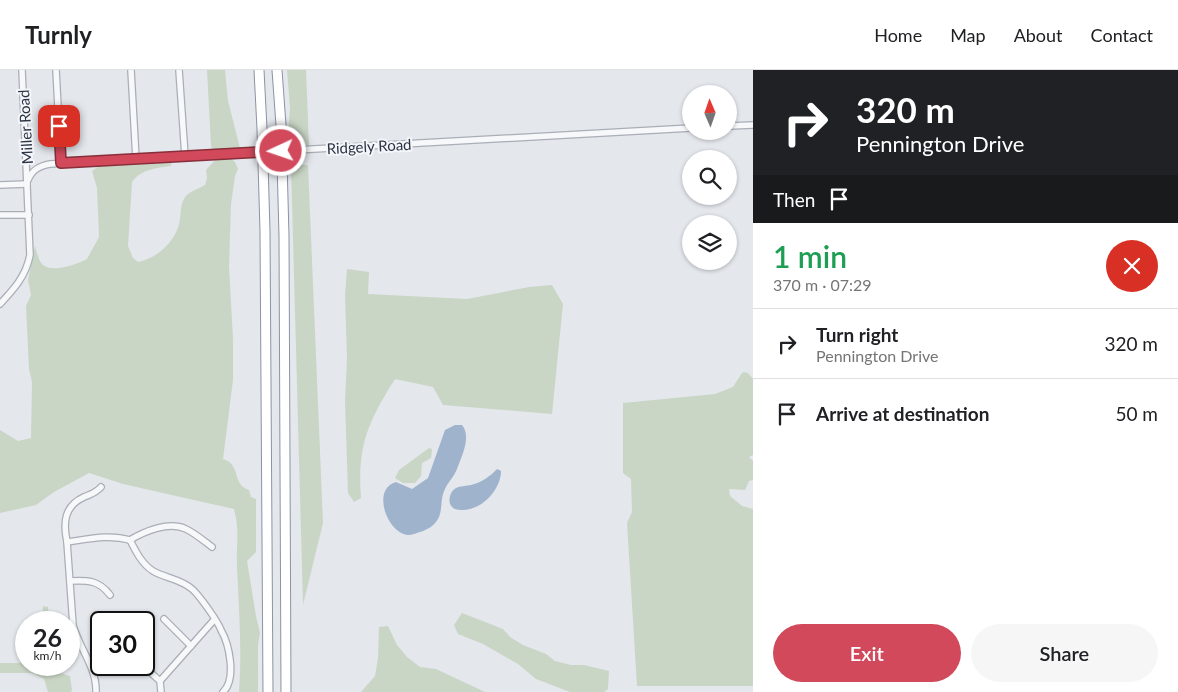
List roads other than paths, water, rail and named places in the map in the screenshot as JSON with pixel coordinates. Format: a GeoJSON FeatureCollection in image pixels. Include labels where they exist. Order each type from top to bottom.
{"type":"FeatureCollection","features":[{"type":"Feature","properties":{"kind":"highway"},"geometry":{"type":"LineString","coordinates":[[259,70],[265,231],[268,692]]}},
{"type":"Feature","properties":{"kind":"highway"},"geometry":{"type":"LineString","coordinates":[[277,70],[281,125],[283,216],[286,692]]}},
{"type":"Feature","properties":{"kind":"street","name":"Miller Road"},"geometry":{"type":"LineString","coordinates":[[0,304],[18,284],[29,262],[31,247],[22,70]]}},
{"type":"Feature","properties":{"kind":"street"},"geometry":{"type":"LineString","coordinates":[[56,70],[61,163]]}},
{"type":"Feature","properties":{"kind":"street"},"geometry":{"type":"LineString","coordinates":[[131,70],[136,159]]}},
{"type":"Feature","properties":{"kind":"street"},"geometry":{"type":"LineString","coordinates":[[180,70],[185,156]]}},
{"type":"Feature","properties":{"kind":"street"},"geometry":{"type":"LineString","coordinates":[[738,126],[753,125]]}},
{"type":"Feature","properties":{"kind":"street","name":"Ridgely Road"},"geometry":{"type":"LineString","coordinates":[[27,184],[31,174],[37,168],[61,163],[682,129]]}},
{"type":"Feature","properties":{"kind":"street"},"geometry":{"type":"LineString","coordinates":[[0,185],[27,184]]}},
{"type":"Feature","properties":{"kind":"street"},"geometry":{"type":"LineString","coordinates":[[0,215],[29,215]]}},
{"type":"Feature","properties":{"kind":"street"},"geometry":{"type":"LineString","coordinates":[[96,692],[94,671],[76,637],[73,626],[67,542],[64,529],[68,510],[76,501],[94,493],[101,487]]}},
{"type":"Feature","properties":{"kind":"street"},"geometry":{"type":"LineString","coordinates":[[130,540],[141,533],[159,528],[178,526],[212,547]]}},
{"type":"Feature","properties":{"kind":"street"},"geometry":{"type":"LineString","coordinates":[[67,542],[104,536],[118,536],[130,540],[143,562],[154,571],[191,588],[221,629],[230,657],[231,672],[226,689],[223,692]]}},
{"type":"Feature","properties":{"kind":"street"},"geometry":{"type":"LineString","coordinates":[[70,581],[88,580],[94,582],[106,590],[110,596]]}},
{"type":"Feature","properties":{"kind":"street"},"geometry":{"type":"LineString","coordinates":[[164,619],[191,646]]}},
{"type":"Feature","properties":{"kind":"street"},"geometry":{"type":"LineString","coordinates":[[160,681],[214,620]]}},
{"type":"Feature","properties":{"kind":"street"},"geometry":{"type":"LineString","coordinates":[[154,676],[160,681],[161,692]]}},
{"type":"Feature","properties":{"kind":"water"},"geometry":{"type":"Polygon","coordinates":[[[455,425],[462,425],[465,430],[466,441],[457,469],[443,493],[438,519],[432,526],[423,531],[408,535],[400,532],[388,519],[383,501],[384,493],[388,486],[396,482],[412,489],[428,478],[445,430],[455,425]]]}},
{"type":"Feature","properties":{"kind":"water"},"geometry":{"type":"Polygon","coordinates":[[[497,469],[501,471],[498,485],[484,502],[471,509],[464,510],[451,506],[450,498],[454,490],[458,487],[478,483],[489,477],[497,469]]]}}]}
